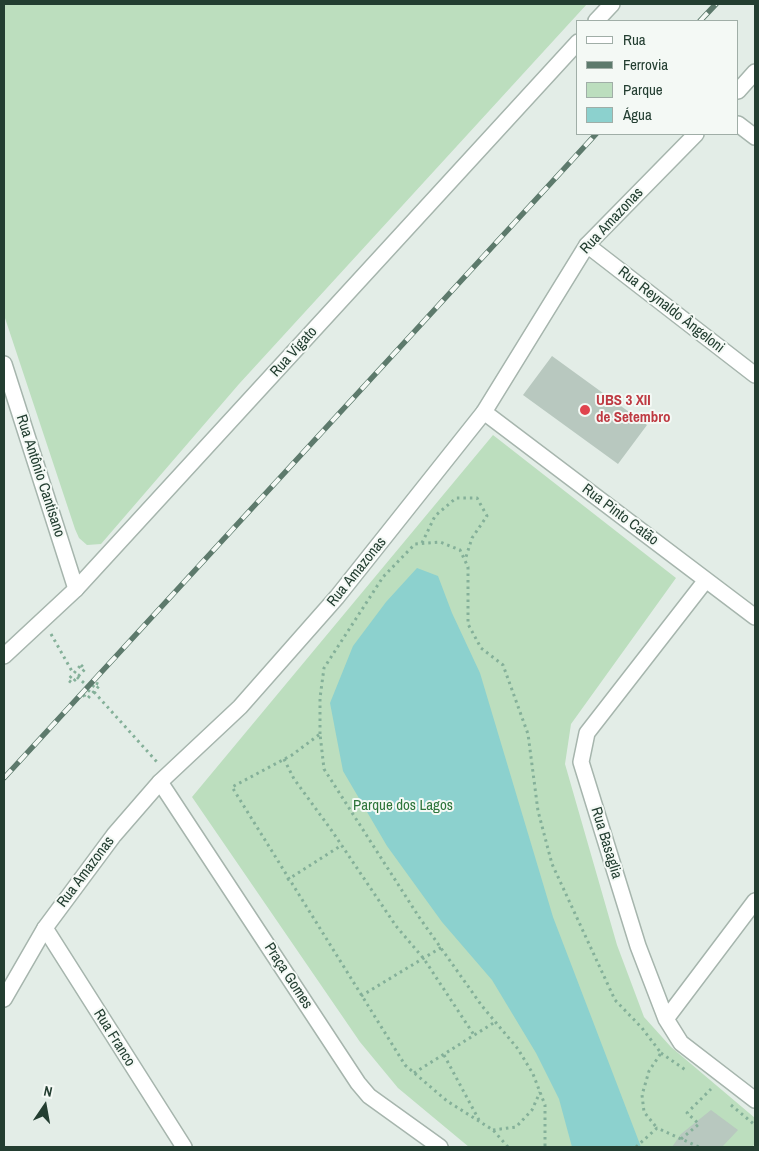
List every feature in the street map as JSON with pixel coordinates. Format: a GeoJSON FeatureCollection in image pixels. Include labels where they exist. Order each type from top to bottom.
{"type":"FeatureCollection","features":[{"type":"Feature","properties":{"kind":"street"},"geometry":{"type":"LineString","coordinates":[[597,20],[612,4]]}},
{"type":"Feature","properties":{"kind":"street","name":"Rua Vigato"},"geometry":{"type":"LineString","coordinates":[[4,656],[76,589],[576,44]]}},
{"type":"Feature","properties":{"kind":"street"},"geometry":{"type":"LineString","coordinates":[[739,90],[755,72]]}},
{"type":"Feature","properties":{"kind":"street"},"geometry":{"type":"LineString","coordinates":[[739,125],[755,137]]}},
{"type":"Feature","properties":{"kind":"street","name":"Rua Amazonas"},"geometry":{"type":"LineString","coordinates":[[4,999],[45,928],[114,834],[164,778],[240,707],[337,597],[484,412],[587,245],[695,135]]}},
{"type":"Feature","properties":{"kind":"street","name":"Rua Reynaldo Ângeloni"},"geometry":{"type":"LineString","coordinates":[[587,245],[755,375]]}},
{"type":"Feature","properties":{"kind":"street","name":"Rua Antônio Cantisano"},"geometry":{"type":"LineString","coordinates":[[4,364],[76,589]]}},
{"type":"Feature","properties":{"kind":"street","name":"Rua Pinto Catão"},"geometry":{"type":"LineString","coordinates":[[484,412],[755,617]]}},
{"type":"Feature","properties":{"kind":"street","name":"Rua Basaglia"},"geometry":{"type":"LineString","coordinates":[[706,580],[587,733],[580,762],[638,946],[666,1019],[682,1043],[755,1100]]}},
{"type":"Feature","properties":{"kind":"street","name":"Praça Gomes"},"geometry":{"type":"LineString","coordinates":[[164,778],[358,1083],[369,1096],[440,1147]]}},
{"type":"Feature","properties":{"kind":"street"},"geometry":{"type":"LineString","coordinates":[[666,1019],[755,902]]}},
{"type":"Feature","properties":{"kind":"street","name":"Rua Franco"},"geometry":{"type":"LineString","coordinates":[[45,928],[184,1147]]}},
{"type":"Feature","properties":{"kind":"path"},"geometry":{"type":"LineString","coordinates":[[422,544],[435,516],[456,498],[477,498],[488,516],[472,538],[465,561]]}},
{"type":"Feature","properties":{"kind":"path"},"geometry":{"type":"LineString","coordinates":[[545,1147],[546,1105],[533,1074],[518,1049],[495,1022],[379,857],[324,769],[320,734],[320,698],[324,668],[383,577],[415,544],[440,542],[460,550],[468,568],[468,624],[481,648],[503,666],[528,734],[538,811],[552,864],[616,1000],[642,1028],[661,1053],[692,1074]]}},
{"type":"Feature","properties":{"kind":"path"},"geometry":{"type":"LineString","coordinates":[[43,621],[73,673]]}},
{"type":"Feature","properties":{"kind":"path"},"geometry":{"type":"LineString","coordinates":[[81,665],[85,669],[72,682],[68,680],[73,673],[81,665]]}},
{"type":"Feature","properties":{"kind":"path"},"geometry":{"type":"LineString","coordinates":[[77,677],[90,688]]}},
{"type":"Feature","properties":{"kind":"path"},"geometry":{"type":"LineString","coordinates":[[96,682],[100,685],[88,698],[84,696],[90,688],[96,682]]}},
{"type":"Feature","properties":{"kind":"path"},"geometry":{"type":"LineString","coordinates":[[94,692],[164,778]]}},
{"type":"Feature","properties":{"kind":"path"},"geometry":{"type":"LineString","coordinates":[[320,734],[284,759],[232,788],[405,1066],[447,1101],[493,1130],[508,1147]]}},
{"type":"Feature","properties":{"kind":"path"},"geometry":{"type":"LineString","coordinates":[[284,759],[294,779],[342,845],[396,926],[424,959],[474,1035]]}},
{"type":"Feature","properties":{"kind":"path"},"geometry":{"type":"LineString","coordinates":[[288,880],[342,845]]}},
{"type":"Feature","properties":{"kind":"path"},"geometry":{"type":"LineString","coordinates":[[361,996],[442,947]]}},
{"type":"Feature","properties":{"kind":"path"},"geometry":{"type":"LineString","coordinates":[[414,1073],[495,1022]]}},
{"type":"Feature","properties":{"kind":"path"},"geometry":{"type":"LineString","coordinates":[[661,1053],[649,1072],[642,1095],[644,1112],[657,1128],[699,1147]]}},
{"type":"Feature","properties":{"kind":"path"},"geometry":{"type":"LineString","coordinates":[[444,1055],[480,1122]]}},
{"type":"Feature","properties":{"kind":"path"},"geometry":{"type":"LineString","coordinates":[[704,1084],[716,1093]]}},
{"type":"Feature","properties":{"kind":"path"},"geometry":{"type":"LineString","coordinates":[[681,1140],[699,1124],[688,1113],[711,1089]]}},
{"type":"Feature","properties":{"kind":"path"},"geometry":{"type":"LineString","coordinates":[[493,1130],[516,1126],[532,1110],[540,1092]]}},
{"type":"Feature","properties":{"kind":"path"},"geometry":{"type":"LineString","coordinates":[[729,1103],[755,1125]]}},
{"type":"Feature","properties":{"kind":"path"},"geometry":{"type":"LineString","coordinates":[[636,1147],[646,1140],[657,1128]]}},
{"type":"Feature","properties":{"kind":"green space"},"geometry":{"type":"Polygon","coordinates":[[[4,4],[587,4],[239,384],[101,544],[87,545],[79,538],[75,529],[4,315],[4,4]]]}},
{"type":"Feature","properties":{"kind":"green space","name":"Parque dos Lagos"},"geometry":{"type":"Polygon","coordinates":[[[493,435],[676,578],[571,724],[565,764],[617,945],[644,1017],[671,1047],[755,1118],[755,1144],[752,1147],[469,1147],[398,1088],[360,1042],[192,797],[493,435]]]}},
{"type":"Feature","properties":{"kind":"water"},"geometry":{"type":"Polygon","coordinates":[[[417,568],[438,576],[452,613],[480,673],[553,917],[641,1147],[572,1147],[559,1099],[536,1053],[492,980],[442,922],[387,846],[343,771],[330,703],[353,646],[386,602],[417,568]]]}},
{"type":"Feature","properties":{"kind":"building","name":"UBS 3 XII de Setembro"},"geometry":{"type":"Polygon","coordinates":[[[552,356],[647,425],[618,464],[523,395],[552,356]]]}},
{"type":"Feature","properties":{"kind":"building"},"geometry":{"type":"Polygon","coordinates":[[[711,1110],[738,1130],[722,1147],[672,1147],[681,1134],[711,1110]]]}},
{"type":"Feature","properties":{"kind":"railway"},"geometry":{"type":"LineString","coordinates":[[701,20],[716,4]]}},
{"type":"Feature","properties":{"kind":"railway"},"geometry":{"type":"LineString","coordinates":[[4,778],[595,135]]}},
{"type":"Feature","properties":{"kind":"place","name":"UBS 3 XII de Setembro"},"geometry":{"type":"Point","coordinates":[585,410]}}]}
